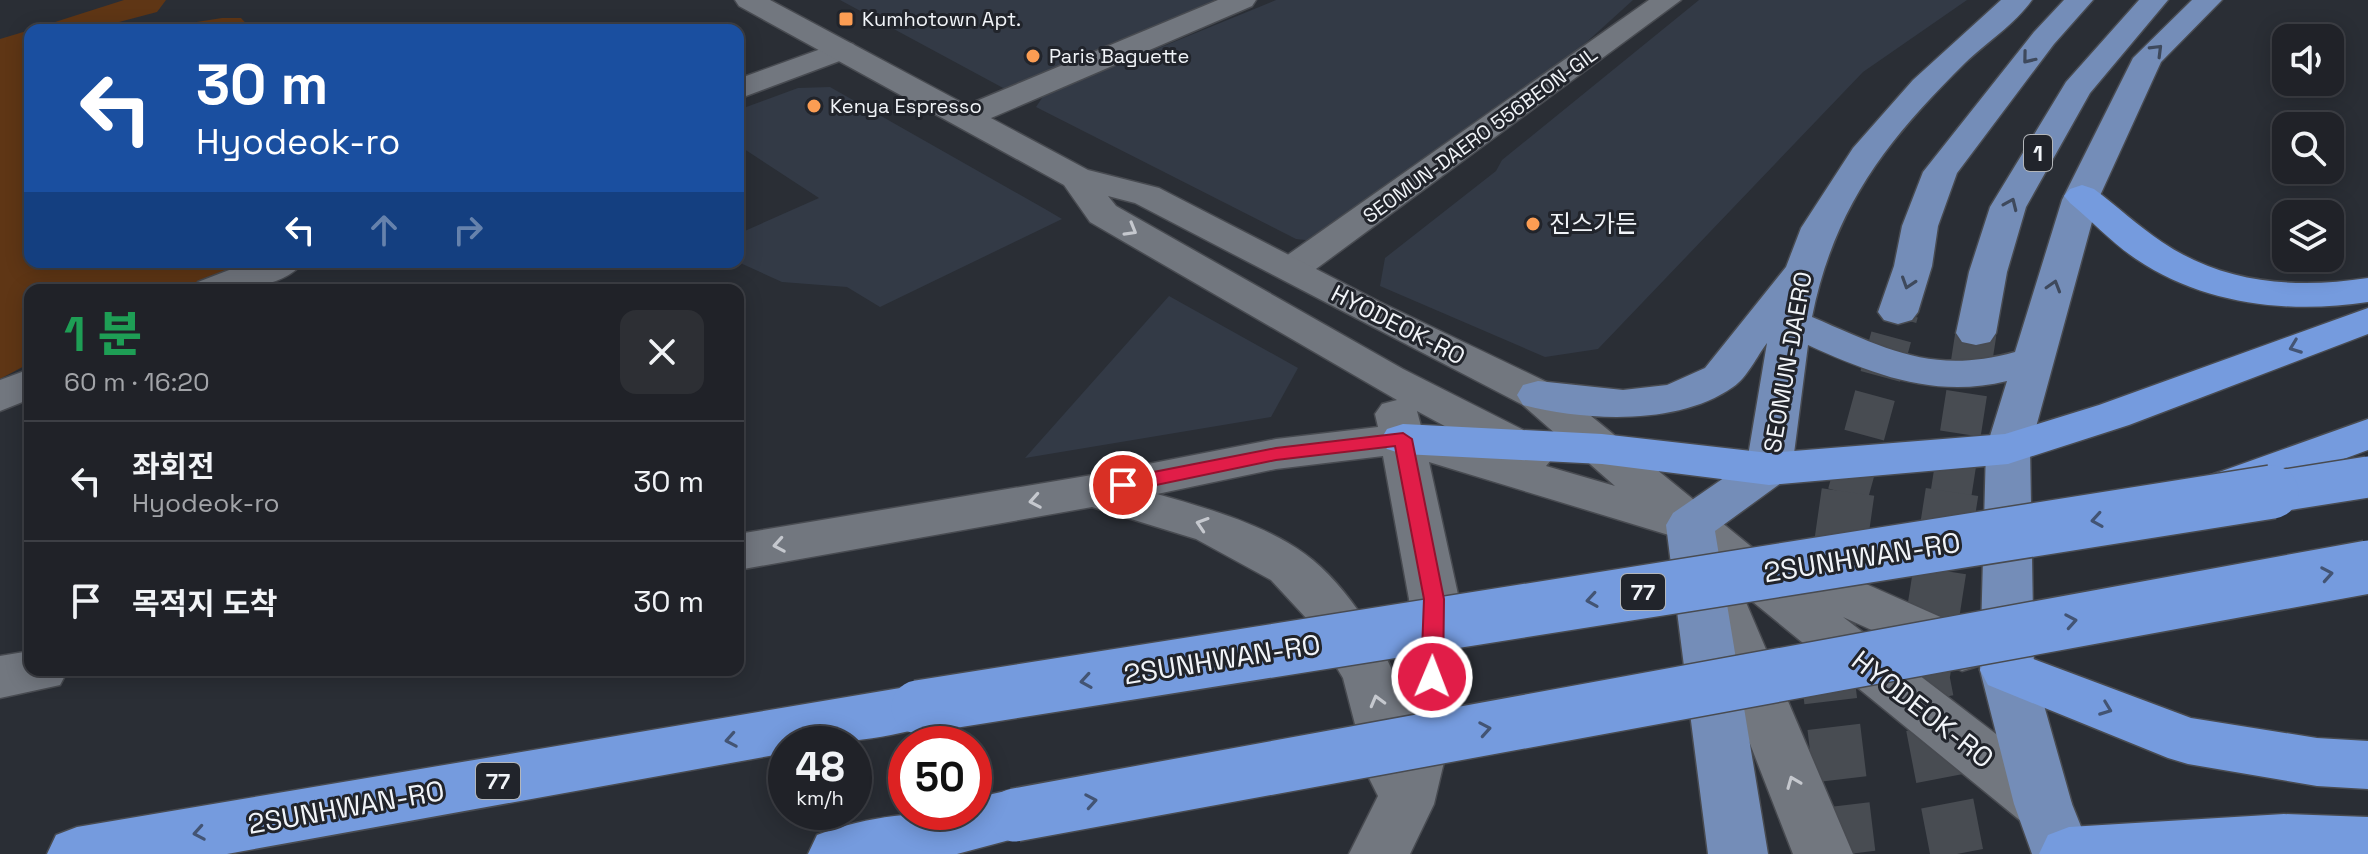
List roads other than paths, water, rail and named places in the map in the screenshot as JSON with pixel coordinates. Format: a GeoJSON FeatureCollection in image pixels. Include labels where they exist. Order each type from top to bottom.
{"type":"FeatureCollection","features":[{"type":"Feature","properties":{"kind":"highway"},"geometry":{"type":"LineString","coordinates":[[2082,196],[2145,247],[2175,266],[2237,289],[2271,297],[2306,299],[2368,290]]}},
{"type":"Feature","properties":{"kind":"highway"},"geometry":{"type":"LineString","coordinates":[[1403,439],[1602,449],[1769,469],[2008,449],[2114,415],[2368,320]]}},
{"type":"Feature","properties":{"kind":"highway"},"geometry":{"type":"LineString","coordinates":[[2165,509],[2368,434]]}},
{"type":"Feature","properties":{"kind":"highway","name":"2SUNHWAN-RO"},"geometry":{"type":"LineString","coordinates":[[77,854],[918,707],[2368,477]]}},
{"type":"Feature","properties":{"kind":"highway"},"geometry":{"type":"LineString","coordinates":[[838,854],[1015,815],[2368,567]]}},
{"type":"Feature","properties":{"kind":"highway"},"geometry":{"type":"LineString","coordinates":[[2007,670],[2188,741],[2317,762],[2368,765]]}},
{"type":"Feature","properties":{"kind":"highway"},"geometry":{"type":"LineString","coordinates":[[2058,837],[2368,844]]}},
{"type":"Feature","properties":{"kind":"main road","name":"HYODEOK-RO"},"geometry":{"type":"LineString","coordinates":[[749,0],[1076,178],[1147,195],[1366,310],[1538,395],[2058,837]]}},
{"type":"Feature","properties":{"kind":"main road"},"geometry":{"type":"LineString","coordinates":[[966,117],[1242,0]]}},
{"type":"Feature","properties":{"kind":"main road","name":"SEOMUN-DAERO 556BEON-GIL"},"geometry":{"type":"LineString","coordinates":[[1292,269],[1667,0]]}},
{"type":"Feature","properties":{"kind":"main road","name":"SEOMUN-DAERO"},"geometry":{"type":"LineString","coordinates":[[1690,525],[1769,469],[1804,267],[1833,200],[1926,84],[2018,0]]}},
{"type":"Feature","properties":{"kind":"main road"},"geometry":{"type":"LineString","coordinates":[[1898,312],[1913,266],[1920,226],[1940,172],[2044,38],[2079,0]]}},
{"type":"Feature","properties":{"kind":"main road","name":"1"},"geometry":{"type":"LineString","coordinates":[[1976,333],[1988,272],[2008,207],[2077,89],[2154,0]]}},
{"type":"Feature","properties":{"kind":"main road"},"geometry":{"type":"LineString","coordinates":[[2058,837],[2007,670],[2008,449],[2082,196],[2148,58],[2208,0]]}},
{"type":"Feature","properties":{"kind":"main road"},"geometry":{"type":"LineString","coordinates":[[744,88],[843,50]]}},
{"type":"Feature","properties":{"kind":"main road","name":"HYODEOK-RO"},"geometry":{"type":"LineString","coordinates":[[1076,178],[1103,214],[1388,378],[1512,445],[1690,525]]}},
{"type":"Feature","properties":{"kind":"main road"},"geometry":{"type":"LineString","coordinates":[[1538,395],[1623,404],[1675,398],[1720,377],[1804,267]]}},
{"type":"Feature","properties":{"kind":"main road"},"geometry":{"type":"LineString","coordinates":[[227,284],[269,268]]}},
{"type":"Feature","properties":{"kind":"main road"},"geometry":{"type":"LineString","coordinates":[[1366,310],[1403,439],[1434,599],[1431,703],[1405,804],[1379,854]]}},
{"type":"Feature","properties":{"kind":"main road"},"geometry":{"type":"LineString","coordinates":[[1793,323],[1875,360],[1926,375],[1959,377],[1993,374],[2032,361]]}},
{"type":"Feature","properties":{"kind":"main road"},"geometry":{"type":"LineString","coordinates":[[0,397],[24,385]]}},
{"type":"Feature","properties":{"kind":"main road"},"geometry":{"type":"LineString","coordinates":[[744,551],[1092,491],[1276,454],[1403,439],[1690,525],[2007,670]]}},
{"type":"Feature","properties":{"kind":"main road"},"geometry":{"type":"LineString","coordinates":[[1092,491],[1213,527],[1288,567],[1326,606],[1369,674],[1405,804]]}},
{"type":"Feature","properties":{"kind":"main road"},"geometry":{"type":"LineString","coordinates":[[1690,525],[1738,854]]}},
{"type":"Feature","properties":{"kind":"main road"},"geometry":{"type":"LineString","coordinates":[[1690,525],[1823,854]]}},
{"type":"Feature","properties":{"kind":"main road"},"geometry":{"type":"LineString","coordinates":[[0,677],[24,673]]}},
{"type":"Feature","properties":{"kind":"tunnel"},"geometry":{"type":"LineString","coordinates":[[1848,494],[1898,312]]}},
{"type":"Feature","properties":{"kind":"tunnel"},"geometry":{"type":"LineString","coordinates":[[1951,494],[1976,333]]}},
{"type":"Feature","properties":{"kind":"tunnel"},"geometry":{"type":"LineString","coordinates":[[1848,492],[1825,653],[1849,854]]}},
{"type":"Feature","properties":{"kind":"tunnel"},"geometry":{"type":"LineString","coordinates":[[1952,492],[1923,678],[1957,854]]}},
{"type":"Feature","properties":{"kind":"place","name":"Kumhotown Apt."},"geometry":{"type":"Point","coordinates":[846,19]}},
{"type":"Feature","properties":{"kind":"place","name":"Paris Baguette"},"geometry":{"type":"Point","coordinates":[1033,56]}},
{"type":"Feature","properties":{"kind":"place","name":"Kenya Espresso"},"geometry":{"type":"Point","coordinates":[814,106]}},
{"type":"Feature","properties":{"kind":"place","name":"진스가든"},"geometry":{"type":"Point","coordinates":[1533,224]}}]}
